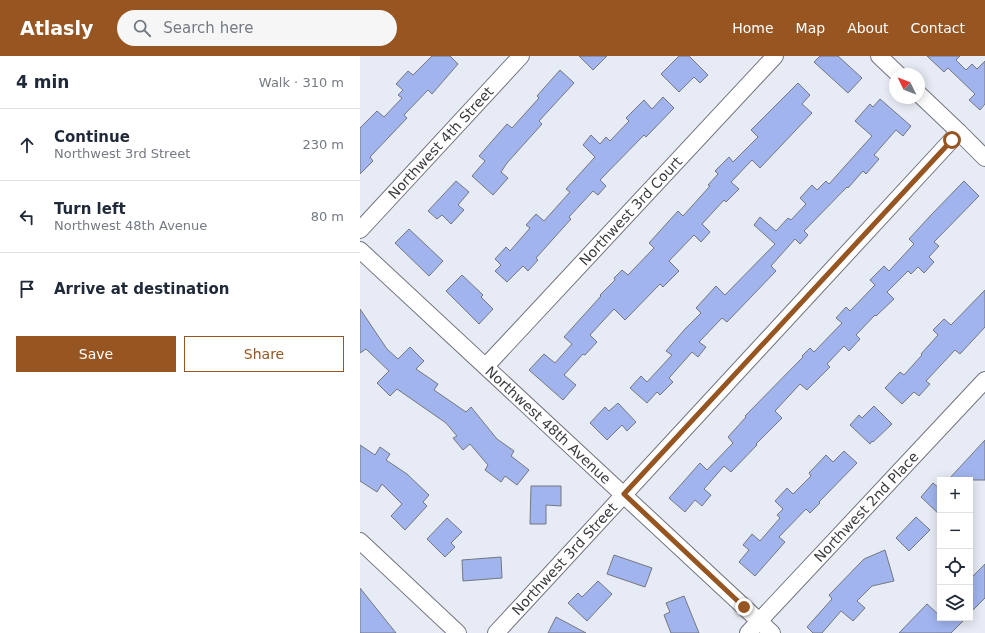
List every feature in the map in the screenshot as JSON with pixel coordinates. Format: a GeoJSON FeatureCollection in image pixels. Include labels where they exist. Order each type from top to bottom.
{"type":"FeatureCollection","features":[{"type":"Feature","properties":{"kind":"street","name":"Northwest 4th Street"},"geometry":{"type":"LineString","coordinates":[[360,230],[521,56]]}},
{"type":"Feature","properties":{"kind":"street","name":"Northwest 3rd Court"},"geometry":{"type":"LineString","coordinates":[[486,366],[775,56]]}},
{"type":"Feature","properties":{"kind":"street"},"geometry":{"type":"LineString","coordinates":[[879,56],[892,68]]}},
{"type":"Feature","properties":{"kind":"street"},"geometry":{"type":"LineString","coordinates":[[925,100],[985,158]]}},
{"type":"Feature","properties":{"kind":"street","name":"Northwest 3rd Street"},"geometry":{"type":"LineString","coordinates":[[496,633],[959,132]]}},
{"type":"Feature","properties":{"kind":"street","name":"Northwest 48th Avenue"},"geometry":{"type":"LineString","coordinates":[[360,250],[624,494],[754,627],[772,633]]}},
{"type":"Feature","properties":{"kind":"street","name":"Northwest 2nd Place"},"geometry":{"type":"LineString","coordinates":[[754,627],[985,380]]}},
{"type":"Feature","properties":{"kind":"street"},"geometry":{"type":"LineString","coordinates":[[360,541],[458,633]]}},
{"type":"Feature","properties":{"kind":"building"},"geometry":{"type":"Polygon","coordinates":[[[432,56],[450,56],[458,64],[432,94],[428,90],[404,115],[407,118],[370,157],[373,161],[360,174],[360,128],[377,111],[384,117],[402,98],[398,95],[403,90],[396,84],[408,71],[413,75],[432,56]]]}},
{"type":"Feature","properties":{"kind":"building"},"geometry":{"type":"Polygon","coordinates":[[[579,56],[607,56],[593,70],[579,56]]]}},
{"type":"Feature","properties":{"kind":"building"},"geometry":{"type":"Polygon","coordinates":[[[679,56],[689,56],[708,75],[700,83],[694,77],[679,92],[661,74],[679,56]]]}},
{"type":"Feature","properties":{"kind":"building"},"geometry":{"type":"Polygon","coordinates":[[[820,56],[838,56],[862,78],[848,93],[814,62],[820,56]]]}},
{"type":"Feature","properties":{"kind":"building"},"geometry":{"type":"Polygon","coordinates":[[[927,56],[960,56],[956,60],[966,70],[972,64],[977,69],[985,61],[985,104],[980,110],[969,100],[975,94],[948,68],[944,72],[927,56]]]}},
{"type":"Feature","properties":{"kind":"building"},"geometry":{"type":"Polygon","coordinates":[[[560,70],[574,83],[539,121],[542,124],[507,163],[501,172],[508,178],[493,195],[472,176],[485,161],[479,156],[507,124],[512,128],[539,98],[537,96],[560,70]]]}},
{"type":"Feature","properties":{"kind":"building"},"geometry":{"type":"Polygon","coordinates":[[[798,83],[810,95],[802,104],[812,113],[760,168],[752,160],[731,182],[739,189],[726,202],[724,200],[702,224],[710,232],[701,242],[694,235],[669,261],[679,271],[663,287],[660,284],[625,320],[614,309],[590,335],[597,342],[585,355],[583,354],[564,375],[576,385],[563,400],[529,370],[544,354],[555,363],[572,344],[564,337],[615,280],[614,278],[622,270],[628,275],[654,248],[649,243],[678,211],[683,216],[710,186],[708,185],[718,174],[715,171],[729,157],[733,162],[758,137],[751,130],[798,83]]]}},
{"type":"Feature","properties":{"kind":"building"},"geometry":{"type":"Polygon","coordinates":[[[663,97],[674,108],[646,137],[644,135],[600,180],[606,186],[598,195],[593,191],[569,217],[571,219],[536,258],[538,260],[528,271],[523,266],[507,282],[495,271],[501,265],[495,259],[506,247],[510,251],[530,228],[526,225],[536,214],[544,221],[570,192],[566,189],[595,157],[583,145],[591,135],[600,144],[606,137],[610,141],[629,121],[626,118],[644,100],[652,109],[663,97]]]}},
{"type":"Feature","properties":{"kind":"building"},"geometry":{"type":"Polygon","coordinates":[[[880,99],[911,126],[903,136],[896,130],[874,155],[879,159],[866,174],[863,171],[848,188],[847,187],[804,231],[808,235],[800,244],[795,239],[771,266],[776,271],[727,322],[722,318],[699,342],[706,347],[698,357],[692,352],[669,378],[673,382],[660,395],[657,392],[647,403],[630,388],[641,376],[647,382],[672,355],[666,351],[701,313],[696,308],[716,286],[725,295],[775,244],[754,225],[760,217],[776,231],[788,218],[791,220],[806,204],[800,198],[812,185],[817,190],[826,181],[829,184],[872,136],[855,121],[870,104],[873,107],[880,99]]]}},
{"type":"Feature","properties":{"kind":"building"},"geometry":{"type":"Polygon","coordinates":[[[456,181],[469,192],[458,205],[464,210],[451,224],[442,215],[437,219],[428,211],[456,181]]]}},
{"type":"Feature","properties":{"kind":"building"},"geometry":{"type":"Polygon","coordinates":[[[964,181],[979,196],[934,242],[939,246],[929,257],[934,262],[924,273],[918,267],[911,274],[908,271],[887,292],[894,299],[876,316],[875,315],[856,335],[860,339],[849,351],[844,346],[827,364],[830,367],[807,390],[800,384],[775,411],[782,418],[731,472],[724,466],[704,489],[711,495],[702,506],[695,500],[685,512],[669,498],[700,463],[707,470],[733,443],[728,437],[746,417],[745,416],[810,348],[814,352],[842,323],[836,318],[846,307],[850,311],[875,285],[870,280],[884,266],[889,271],[914,244],[909,239],[964,181]]]}},
{"type":"Feature","properties":{"kind":"building"},"geometry":{"type":"Polygon","coordinates":[[[409,229],[443,261],[429,276],[395,243],[409,229]]]}},
{"type":"Feature","properties":{"kind":"building"},"geometry":{"type":"Polygon","coordinates":[[[462,275],[483,295],[481,297],[493,309],[479,324],[446,291],[462,275]]]}},
{"type":"Feature","properties":{"kind":"building"},"geometry":{"type":"Polygon","coordinates":[[[985,290],[985,327],[960,354],[955,350],[926,381],[930,384],[919,396],[914,392],[902,404],[885,388],[900,372],[904,375],[922,355],[921,354],[938,335],[933,330],[944,319],[951,325],[985,290]]]}},
{"type":"Feature","properties":{"kind":"building"},"geometry":{"type":"Polygon","coordinates":[[[360,309],[387,349],[398,359],[410,347],[424,361],[416,369],[438,384],[434,390],[466,412],[471,407],[497,439],[514,451],[511,456],[529,470],[517,485],[505,476],[501,482],[485,470],[488,465],[470,444],[463,450],[453,438],[457,436],[446,423],[397,389],[390,396],[377,383],[389,371],[366,349],[360,353],[360,309]]]}},
{"type":"Feature","properties":{"kind":"building"},"geometry":{"type":"Polygon","coordinates":[[[618,403],[636,422],[627,431],[622,425],[607,440],[590,423],[605,407],[609,411],[618,403]]]}},
{"type":"Feature","properties":{"kind":"building"},"geometry":{"type":"Polygon","coordinates":[[[874,406],[892,424],[870,444],[850,425],[859,415],[862,418],[874,406]]]}},
{"type":"Feature","properties":{"kind":"building"},"geometry":{"type":"Polygon","coordinates":[[[985,440],[985,480],[973,480],[973,477],[951,477],[985,440]]]}},
{"type":"Feature","properties":{"kind":"building"},"geometry":{"type":"Polygon","coordinates":[[[360,445],[375,455],[380,447],[390,454],[386,460],[407,474],[429,495],[423,502],[427,506],[405,530],[391,516],[402,504],[382,484],[377,492],[360,481],[360,445]]]}},
{"type":"Feature","properties":{"kind":"building"},"geometry":{"type":"Polygon","coordinates":[[[844,451],[857,463],[810,513],[806,509],[779,537],[785,542],[755,576],[739,562],[749,550],[743,545],[752,534],[760,541],[780,518],[777,515],[783,509],[775,501],[787,488],[793,494],[811,476],[809,473],[826,455],[833,462],[844,451]]]}},
{"type":"Feature","properties":{"kind":"building"},"geometry":{"type":"Polygon","coordinates":[[[933,483],[937,486],[937,512],[921,497],[933,483]]]}},
{"type":"Feature","properties":{"kind":"building"},"geometry":{"type":"Polygon","coordinates":[[[531,486],[561,486],[561,506],[546,505],[546,524],[530,524],[531,486]]]}},
{"type":"Feature","properties":{"kind":"building"},"geometry":{"type":"Polygon","coordinates":[[[916,517],[930,530],[909,551],[896,538],[916,517]]]}},
{"type":"Feature","properties":{"kind":"building"},"geometry":{"type":"Polygon","coordinates":[[[447,518],[462,532],[451,543],[455,547],[445,557],[427,539],[447,518]]]}},
{"type":"Feature","properties":{"kind":"building"},"geometry":{"type":"Polygon","coordinates":[[[885,550],[894,581],[872,586],[857,601],[865,608],[853,621],[841,611],[822,633],[813,633],[807,627],[832,599],[829,595],[864,559],[885,550]]]}},
{"type":"Feature","properties":{"kind":"building"},"geometry":{"type":"Polygon","coordinates":[[[614,555],[652,568],[645,587],[607,574],[614,555]]]}},
{"type":"Feature","properties":{"kind":"building"},"geometry":{"type":"Polygon","coordinates":[[[501,557],[502,578],[463,581],[462,560],[501,557]]]}},
{"type":"Feature","properties":{"kind":"building"},"geometry":{"type":"Polygon","coordinates":[[[985,564],[985,598],[973,610],[973,585],[973,576],[985,564]]]}},
{"type":"Feature","properties":{"kind":"building"},"geometry":{"type":"Polygon","coordinates":[[[598,581],[612,594],[587,621],[568,603],[578,593],[582,597],[598,581]]]}},
{"type":"Feature","properties":{"kind":"building"},"geometry":{"type":"Polygon","coordinates":[[[360,588],[396,633],[360,633],[360,588]]]}},
{"type":"Feature","properties":{"kind":"building"},"geometry":{"type":"Polygon","coordinates":[[[684,596],[699,633],[671,633],[664,615],[670,612],[666,603],[684,596]]]}},
{"type":"Feature","properties":{"kind":"building"},"geometry":{"type":"Polygon","coordinates":[[[927,604],[937,613],[937,621],[963,621],[951,633],[899,633],[927,604]]]}},
{"type":"Feature","properties":{"kind":"building"},"geometry":{"type":"Polygon","coordinates":[[[556,617],[586,633],[548,633],[556,617]]]}},
{"type":"Feature","properties":{"kind":"route"},"geometry":{"type":"LineString","coordinates":[[744,607],[624,494],[952,140]]}}]}
